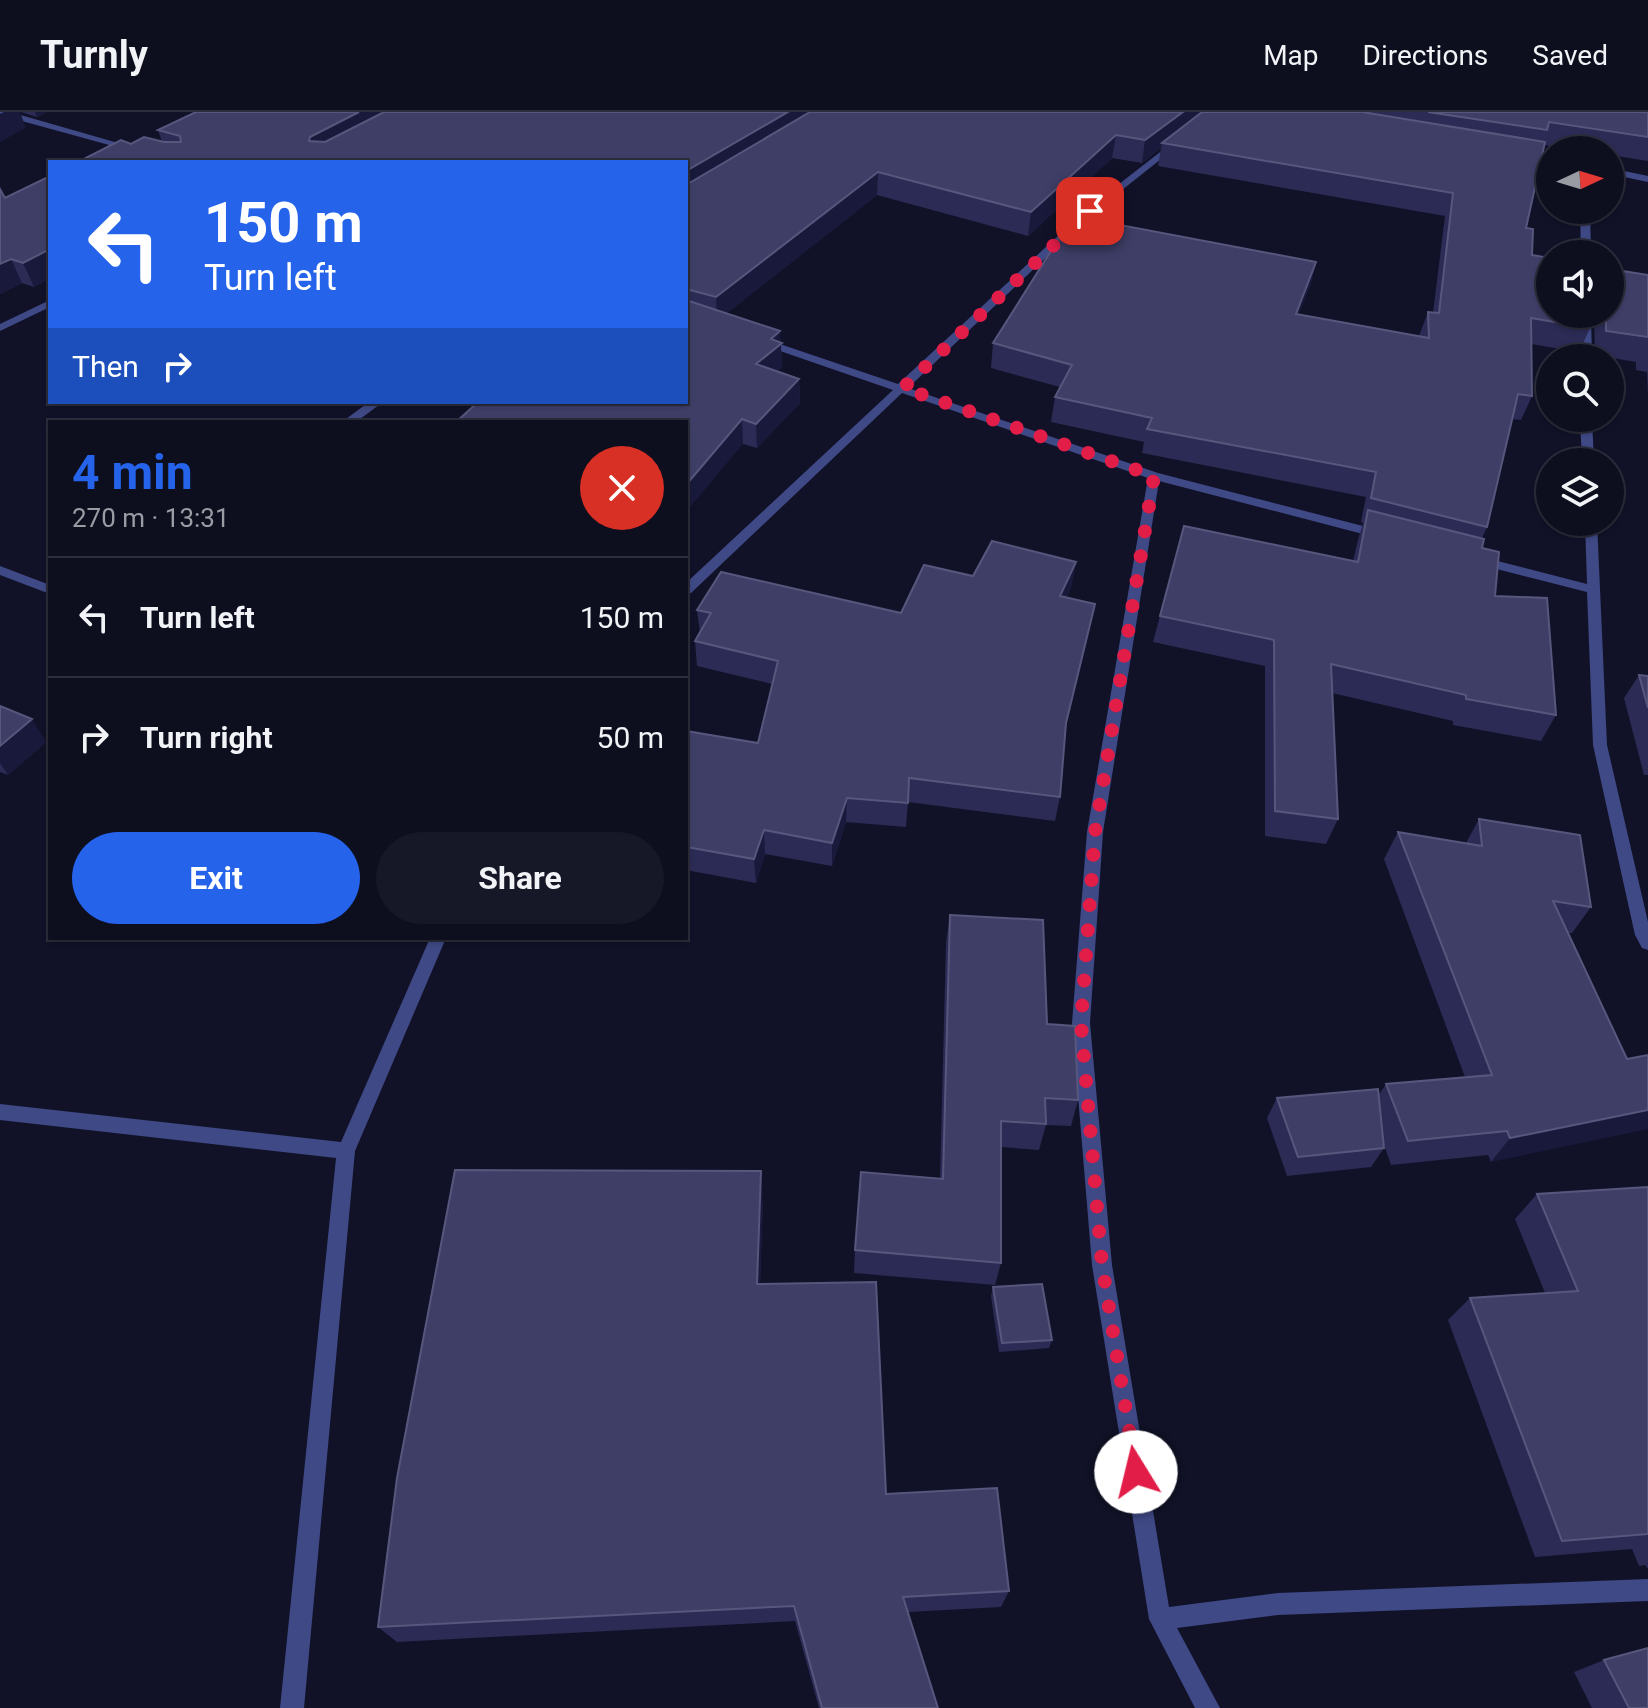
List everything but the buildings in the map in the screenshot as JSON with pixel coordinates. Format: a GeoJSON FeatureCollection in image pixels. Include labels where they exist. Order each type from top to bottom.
{"type":"FeatureCollection","features":[{"type":"Feature","properties":{"kind":"street"},"geometry":{"type":"LineString","coordinates":[[0,112],[152,154]]}},
{"type":"Feature","properties":{"kind":"street"},"geometry":{"type":"LineString","coordinates":[[688,588],[1090,211],[1182,139]]}},
{"type":"Feature","properties":{"kind":"street"},"geometry":{"type":"LineString","coordinates":[[1504,154],[1536,159]]}},
{"type":"Feature","properties":{"kind":"street"},"geometry":{"type":"LineString","coordinates":[[1624,174],[1648,179]]}},
{"type":"Feature","properties":{"kind":"street"},"geometry":{"type":"LineString","coordinates":[[0,328],[48,304]]}},
{"type":"Feature","properties":{"kind":"street"},"geometry":{"type":"LineString","coordinates":[[758,341],[1154,476],[1397,539]]}},
{"type":"Feature","properties":{"kind":"street"},"geometry":{"type":"LineString","coordinates":[[351,420],[374,404]]}},
{"type":"Feature","properties":{"kind":"street"},"geometry":{"type":"LineString","coordinates":[[1154,476],[1095,832],[1081,1023],[1102,1265],[1160,1619],[1208,1708]]}},
{"type":"Feature","properties":{"kind":"street"},"geometry":{"type":"LineString","coordinates":[[1592,536],[1600,745],[1643,935],[1648,943]]}},
{"type":"Feature","properties":{"kind":"street"},"geometry":{"type":"LineString","coordinates":[[1457,555],[1594,590]]}},
{"type":"Feature","properties":{"kind":"street"},"geometry":{"type":"LineString","coordinates":[[0,570],[48,589]]}},
{"type":"Feature","properties":{"kind":"street"},"geometry":{"type":"LineString","coordinates":[[292,1708],[346,1151],[437,940]]}},
{"type":"Feature","properties":{"kind":"street"},"geometry":{"type":"LineString","coordinates":[[0,1112],[346,1151]]}},
{"type":"Feature","properties":{"kind":"street"},"geometry":{"type":"LineString","coordinates":[[1160,1619],[1278,1604],[1648,1590]]}},
{"type":"Feature","properties":{"kind":"route"},"geometry":{"type":"LineString","coordinates":[[1090,211],[903,388],[1154,476],[1095,832],[1081,1023],[1102,1265],[1136,1472]]}}]}
